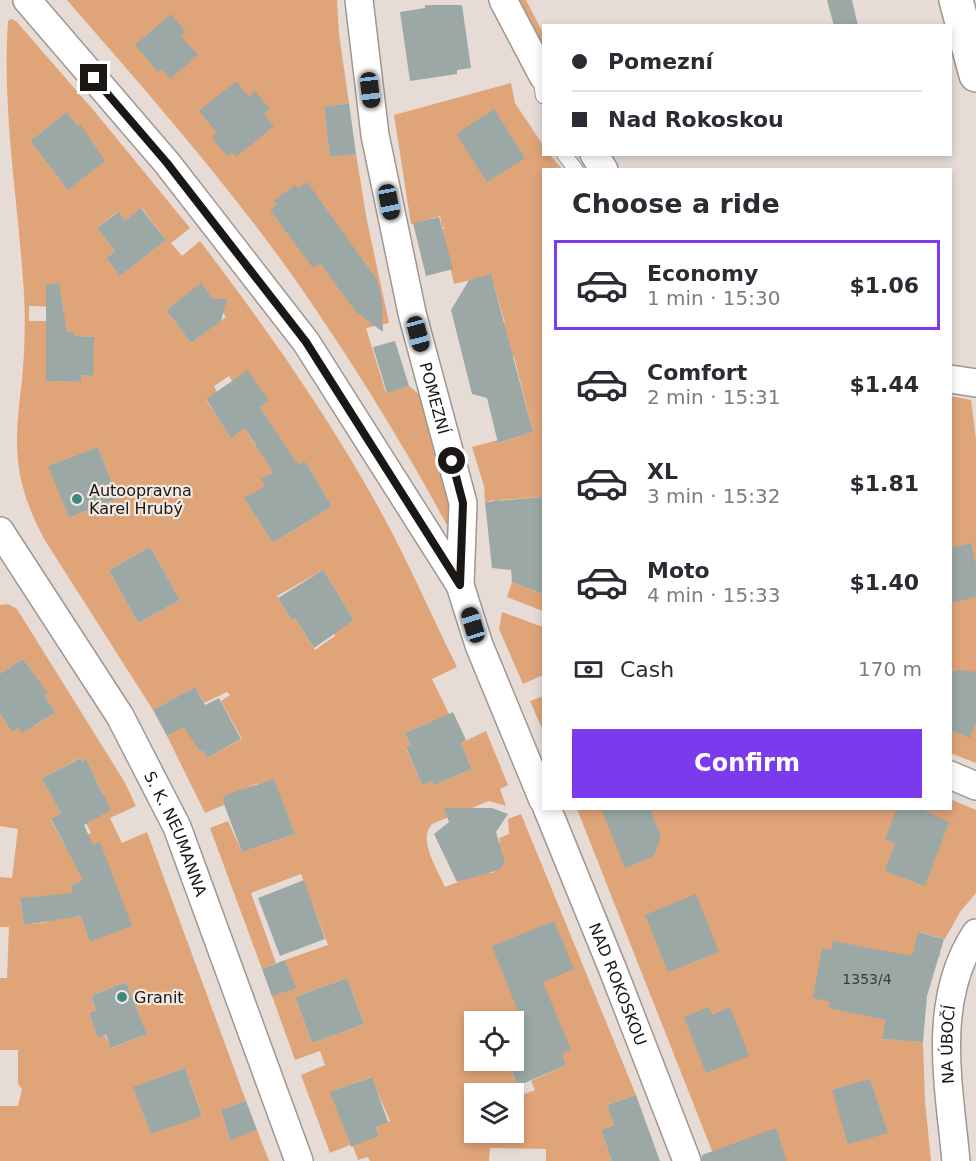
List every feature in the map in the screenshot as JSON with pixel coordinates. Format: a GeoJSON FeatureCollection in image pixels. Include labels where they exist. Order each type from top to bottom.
{"type":"FeatureCollection","features":[{"type":"Feature","properties":{"kind":"main road"},"geometry":{"type":"LineString","coordinates":[[956,0],[976,75]]}},
{"type":"Feature","properties":{"kind":"street"},"geometry":{"type":"LineString","coordinates":[[27,0],[167,163],[306,342],[460,585],[479,645],[542,798]]}},
{"type":"Feature","properties":{"kind":"street","name":"POMEZNÍ"},"geometry":{"type":"LineString","coordinates":[[359,0],[375,135],[412,313],[463,503],[460,585]]}},
{"type":"Feature","properties":{"kind":"street"},"geometry":{"type":"LineString","coordinates":[[503,0],[542,80]]}},
{"type":"Feature","properties":{"kind":"street"},"geometry":{"type":"LineString","coordinates":[[952,379],[976,383]]}},
{"type":"Feature","properties":{"kind":"street","name":"S. K. NEUMANNA"},"geometry":{"type":"LineString","coordinates":[[0,531],[120,716],[177,827],[299,1161]]}},
{"type":"Feature","properties":{"kind":"street"},"geometry":{"type":"LineString","coordinates":[[952,777],[976,786]]}},
{"type":"Feature","properties":{"kind":"street","name":"NAD ROKOSKOU"},"geometry":{"type":"LineString","coordinates":[[548,810],[687,1161]]}},
{"type":"Feature","properties":{"kind":"street","name":"NA ÚBOČÍ"},"geometry":{"type":"LineString","coordinates":[[956,1161],[946,1039],[948,1013],[961,962],[976,933]]}},
{"type":"Feature","properties":{"kind":"shaded area"},"geometry":{"type":"Polygon","coordinates":[[[67,0],[337,0],[339,34],[349,103],[324,107],[330,157],[356,154],[367,221],[389,323],[366,328],[386,393],[409,386],[422,397],[454,509],[447,525],[375,402],[297,282],[214,173],[67,0]]]}},
{"type":"Feature","properties":{"kind":"shaded area"},"geometry":{"type":"Polygon","coordinates":[[[519,0],[526,0],[542,31],[542,47],[519,0]]]}},
{"type":"Feature","properties":{"kind":"shaded area"},"geometry":{"type":"Polygon","coordinates":[[[11,19],[16,21],[95,112],[190,228],[171,243],[182,256],[200,241],[247,304],[315,402],[387,523],[457,667],[432,679],[449,714],[405,733],[410,745],[406,748],[422,785],[444,776],[446,780],[472,769],[461,743],[486,731],[508,785],[500,789],[506,806],[489,801],[432,824],[427,838],[430,855],[445,887],[484,872],[493,873],[505,863],[498,844],[499,838],[509,834],[508,819],[521,814],[636,1095],[607,1105],[614,1125],[601,1130],[612,1161],[546,1161],[546,1149],[490,1148],[489,1161],[370,1161],[368,1157],[358,1160],[353,1146],[379,1135],[374,1125],[390,1121],[371,1077],[331,1092],[350,1145],[330,1153],[301,1075],[325,1065],[320,1051],[295,1060],[267,982],[290,973],[285,960],[328,945],[301,874],[251,893],[276,963],[262,969],[210,828],[228,821],[242,852],[295,834],[274,780],[253,785],[222,799],[224,805],[205,813],[167,736],[188,724],[198,749],[200,752],[203,751],[207,758],[242,739],[221,701],[230,695],[227,692],[204,703],[195,687],[153,710],[46,542],[24,493],[19,472],[17,440],[24,355],[25,305],[11,151],[8,21],[11,19]],[[67,112],[30,141],[68,190],[104,161],[80,125],[78,126],[67,112]],[[142,208],[125,221],[117,212],[97,228],[115,251],[106,258],[120,276],[166,240],[142,208]],[[201,284],[166,310],[191,343],[226,317],[223,313],[225,306],[213,299],[201,284]],[[29,306],[29,321],[58,321],[63,317],[64,311],[60,307],[29,306]],[[51,332],[48,338],[46,362],[50,381],[80,382],[81,375],[93,376],[93,337],[74,336],[73,332],[51,332]],[[229,376],[214,386],[217,392],[206,400],[231,437],[245,428],[256,446],[276,432],[260,407],[269,401],[232,381],[229,376]],[[98,447],[49,466],[69,518],[118,498],[98,447]],[[305,461],[278,478],[274,471],[262,479],[265,486],[245,499],[273,543],[332,506],[305,461]],[[150,547],[109,570],[138,623],[180,600],[150,547]],[[323,570],[277,596],[292,620],[295,618],[315,650],[335,636],[333,632],[354,620],[323,570]],[[347,978],[295,997],[312,1043],[364,1024],[347,978]],[[541,1005],[524,1012],[464,1011],[464,1071],[511,1071],[517,1083],[464,1083],[464,1143],[524,1143],[524,1094],[535,1090],[531,1081],[566,1065],[541,1005]]]}},
{"type":"Feature","properties":{"kind":"shaded area"},"geometry":{"type":"Polygon","coordinates":[[[511,83],[515,103],[542,144],[542,156],[551,156],[561,168],[542,168],[542,497],[500,500],[500,503],[495,503],[494,500],[485,502],[484,486],[472,447],[498,440],[499,443],[533,432],[514,357],[510,357],[502,324],[505,323],[491,275],[454,284],[442,229],[445,227],[442,227],[440,216],[411,224],[394,115],[511,83]]]}},
{"type":"Feature","properties":{"kind":"shaded area"},"geometry":{"type":"Polygon","coordinates":[[[952,396],[971,400],[976,439],[976,763],[952,754],[952,396]]]}},
{"type":"Feature","properties":{"kind":"shaded area"},"geometry":{"type":"Polygon","coordinates":[[[512,582],[542,594],[542,611],[507,597],[512,582]]]}},
{"type":"Feature","properties":{"kind":"shaded area"},"geometry":{"type":"Polygon","coordinates":[[[8,604],[17,609],[124,781],[136,806],[110,818],[122,843],[147,832],[246,1101],[221,1110],[230,1139],[257,1130],[269,1161],[0,1161],[0,1106],[18,1106],[22,1089],[18,1084],[18,1050],[0,1050],[0,978],[7,978],[9,927],[0,927],[0,877],[12,878],[18,829],[0,826],[0,714],[12,732],[19,728],[34,726],[56,712],[44,695],[47,692],[23,659],[3,672],[0,682],[0,605],[8,604]],[[80,758],[42,778],[61,814],[51,820],[65,846],[91,833],[83,817],[88,802],[103,793],[86,759],[82,761],[80,758]],[[91,877],[71,885],[74,895],[69,897],[76,917],[81,916],[90,941],[91,877]],[[44,896],[20,899],[24,925],[47,922],[44,896]],[[126,982],[91,996],[96,1010],[89,1013],[98,1037],[105,1036],[112,1048],[147,1034],[126,982]],[[185,1068],[134,1087],[151,1134],[202,1115],[185,1068]]]}},
{"type":"Feature","properties":{"kind":"shaded area"},"geometry":{"type":"Polygon","coordinates":[[[502,612],[542,627],[542,675],[523,684],[499,629],[502,612]]]}},
{"type":"Feature","properties":{"kind":"shaded area"},"geometry":{"type":"Polygon","coordinates":[[[542,696],[542,729],[530,701],[542,696]]]}},
{"type":"Feature","properties":{"kind":"shaded area"},"geometry":{"type":"Polygon","coordinates":[[[952,800],[976,810],[976,893],[960,912],[945,939],[919,932],[915,947],[941,954],[883,1039],[923,1042],[925,1101],[931,1161],[716,1161],[577,810],[952,810],[952,800]]]}},
{"type":"Feature","properties":{"kind":"building"},"geometry":{"type":"Polygon","coordinates":[[[827,0],[852,0],[858,24],[833,24],[827,0]]]}},
{"type":"Feature","properties":{"kind":"building"},"geometry":{"type":"Polygon","coordinates":[[[425,5],[462,5],[471,68],[457,70],[457,74],[410,81],[400,12],[425,8],[425,5]]]}},
{"type":"Feature","properties":{"kind":"building"},"geometry":{"type":"Polygon","coordinates":[[[171,14],[186,32],[181,36],[198,55],[170,79],[162,70],[158,72],[135,45],[171,14]]]}},
{"type":"Feature","properties":{"kind":"building"},"geometry":{"type":"Polygon","coordinates":[[[236,81],[249,97],[255,91],[270,109],[264,114],[274,126],[236,157],[232,152],[227,156],[211,137],[217,133],[199,111],[236,81]]]}},
{"type":"Feature","properties":{"kind":"building"},"geometry":{"type":"Polygon","coordinates":[[[349,103],[356,154],[330,157],[324,107],[349,103]]]}},
{"type":"Feature","properties":{"kind":"building"},"geometry":{"type":"Polygon","coordinates":[[[494,109],[525,158],[487,182],[456,134],[494,109]]]}},
{"type":"Feature","properties":{"kind":"building"},"geometry":{"type":"Polygon","coordinates":[[[67,112],[78,126],[80,124],[105,161],[68,190],[30,141],[67,112]]]}},
{"type":"Feature","properties":{"kind":"building"},"geometry":{"type":"Polygon","coordinates":[[[307,182],[377,280],[382,300],[383,332],[356,312],[320,263],[313,268],[270,210],[277,205],[274,201],[295,185],[298,189],[307,182]]]}},
{"type":"Feature","properties":{"kind":"building"},"geometry":{"type":"Polygon","coordinates":[[[141,208],[166,240],[120,276],[106,258],[115,251],[97,228],[118,212],[125,221],[141,208]]]}},
{"type":"Feature","properties":{"kind":"building"},"geometry":{"type":"Polygon","coordinates":[[[439,217],[453,269],[426,276],[413,223],[439,217]]]}},
{"type":"Feature","properties":{"kind":"building"},"geometry":{"type":"Polygon","coordinates":[[[491,274],[533,432],[498,443],[487,398],[472,394],[451,310],[469,280],[491,274]]]}},
{"type":"Feature","properties":{"kind":"building"},"geometry":{"type":"Polygon","coordinates":[[[59,283],[67,332],[74,332],[74,336],[94,337],[93,376],[81,375],[81,382],[46,381],[46,284],[59,283]]]}},
{"type":"Feature","properties":{"kind":"building"},"geometry":{"type":"Polygon","coordinates":[[[201,283],[213,299],[227,299],[221,321],[191,343],[166,310],[201,283]]]}},
{"type":"Feature","properties":{"kind":"building"},"geometry":{"type":"Polygon","coordinates":[[[395,341],[409,386],[387,393],[373,347],[395,341]]]}},
{"type":"Feature","properties":{"kind":"building"},"geometry":{"type":"Polygon","coordinates":[[[248,370],[269,401],[260,407],[298,465],[305,461],[332,506],[273,543],[244,498],[265,486],[261,479],[273,472],[245,428],[231,438],[206,399],[248,370]]]}},
{"type":"Feature","properties":{"kind":"building"},"geometry":{"type":"Polygon","coordinates":[[[98,447],[118,498],[69,518],[48,466],[98,447]]]}},
{"type":"Feature","properties":{"kind":"building"},"geometry":{"type":"Polygon","coordinates":[[[542,497],[542,594],[512,582],[511,570],[492,568],[485,502],[542,497]]]}},
{"type":"Feature","properties":{"kind":"building"},"geometry":{"type":"Polygon","coordinates":[[[971,543],[976,565],[976,597],[952,603],[952,548],[971,543]]]}},
{"type":"Feature","properties":{"kind":"building"},"geometry":{"type":"Polygon","coordinates":[[[150,547],[180,600],[138,623],[109,570],[150,547]]]}},
{"type":"Feature","properties":{"kind":"building"},"geometry":{"type":"Polygon","coordinates":[[[323,570],[354,620],[314,648],[295,618],[292,620],[278,598],[323,570]]]}},
{"type":"Feature","properties":{"kind":"building"},"geometry":{"type":"Polygon","coordinates":[[[23,659],[48,693],[44,695],[56,712],[22,733],[19,728],[12,732],[0,714],[0,674],[23,659]]]}},
{"type":"Feature","properties":{"kind":"building"},"geometry":{"type":"Polygon","coordinates":[[[952,672],[976,672],[976,723],[970,738],[952,731],[952,672]]]}},
{"type":"Feature","properties":{"kind":"building"},"geometry":{"type":"Polygon","coordinates":[[[195,687],[205,705],[219,698],[241,739],[207,758],[203,751],[200,752],[184,727],[167,736],[153,710],[195,687]]]}},
{"type":"Feature","properties":{"kind":"building"},"geometry":{"type":"Polygon","coordinates":[[[453,712],[466,740],[461,743],[472,769],[434,785],[432,781],[422,785],[406,747],[410,745],[405,733],[453,712]]]}},
{"type":"Feature","properties":{"kind":"building"},"geometry":{"type":"Polygon","coordinates":[[[81,758],[82,761],[86,759],[111,810],[84,825],[93,845],[100,842],[132,926],[90,942],[81,916],[24,925],[20,898],[73,893],[71,885],[83,880],[51,819],[61,814],[42,778],[81,758]]]}},
{"type":"Feature","properties":{"kind":"building"},"geometry":{"type":"Polygon","coordinates":[[[274,779],[295,834],[242,852],[222,799],[228,794],[274,779]]]}},
{"type":"Feature","properties":{"kind":"building"},"geometry":{"type":"Polygon","coordinates":[[[444,808],[492,808],[508,814],[496,832],[505,863],[499,870],[457,882],[434,834],[449,822],[444,808]]]}},
{"type":"Feature","properties":{"kind":"building"},"geometry":{"type":"Polygon","coordinates":[[[602,810],[651,810],[661,837],[654,856],[625,868],[602,810]]]}},
{"type":"Feature","properties":{"kind":"building"},"geometry":{"type":"Polygon","coordinates":[[[896,810],[923,810],[949,822],[925,886],[885,871],[895,843],[885,839],[896,810]]]}},
{"type":"Feature","properties":{"kind":"building"},"geometry":{"type":"Polygon","coordinates":[[[304,880],[325,939],[280,956],[258,898],[304,880]]]}},
{"type":"Feature","properties":{"kind":"building"},"geometry":{"type":"Polygon","coordinates":[[[696,894],[719,952],[668,972],[645,915],[696,894]]]}},
{"type":"Feature","properties":{"kind":"building"},"geometry":{"type":"Polygon","coordinates":[[[554,921],[574,969],[543,982],[571,1050],[562,1054],[566,1065],[524,1083],[517,1083],[512,1071],[524,1071],[524,1011],[518,1011],[492,946],[554,921]]]}},
{"type":"Feature","properties":{"kind":"building"},"geometry":{"type":"Polygon","coordinates":[[[918,932],[944,939],[927,996],[923,1042],[882,1039],[886,1020],[829,1008],[830,1002],[813,998],[822,948],[832,950],[833,941],[912,956],[918,932]]]}},
{"type":"Feature","properties":{"kind":"building"},"geometry":{"type":"Polygon","coordinates":[[[285,960],[296,988],[272,996],[262,969],[285,960]]]}},
{"type":"Feature","properties":{"kind":"building"},"geometry":{"type":"Polygon","coordinates":[[[347,978],[364,1024],[312,1043],[295,997],[347,978]]]}},
{"type":"Feature","properties":{"kind":"building"},"geometry":{"type":"Polygon","coordinates":[[[126,982],[147,1034],[111,1048],[106,1035],[98,1038],[89,1013],[96,1010],[91,996],[126,982]]]}},
{"type":"Feature","properties":{"kind":"building"},"geometry":{"type":"Polygon","coordinates":[[[709,1007],[712,1015],[730,1007],[749,1056],[706,1073],[684,1017],[709,1007]]]}},
{"type":"Feature","properties":{"kind":"building"},"geometry":{"type":"Polygon","coordinates":[[[185,1068],[202,1116],[151,1134],[133,1087],[185,1068]]]}},
{"type":"Feature","properties":{"kind":"building"},"geometry":{"type":"Polygon","coordinates":[[[372,1077],[388,1122],[375,1127],[379,1136],[351,1147],[330,1092],[372,1077]]]}},
{"type":"Feature","properties":{"kind":"building"},"geometry":{"type":"Polygon","coordinates":[[[870,1079],[888,1133],[848,1144],[832,1090],[870,1079]]]}},
{"type":"Feature","properties":{"kind":"building"},"geometry":{"type":"Polygon","coordinates":[[[636,1095],[660,1161],[612,1161],[601,1130],[614,1125],[607,1105],[636,1095]]]}},
{"type":"Feature","properties":{"kind":"building"},"geometry":{"type":"Polygon","coordinates":[[[246,1101],[257,1130],[230,1140],[221,1110],[246,1101]]]}},
{"type":"Feature","properties":{"kind":"building"},"geometry":{"type":"Polygon","coordinates":[[[776,1128],[787,1161],[702,1161],[702,1155],[776,1128]]]}},
{"type":"Feature","properties":{"kind":"place","name":"Autoopravna Karel Hrubý"},"geometry":{"type":"Point","coordinates":[77,499]}},
{"type":"Feature","properties":{"kind":"place","name":"Granit"},"geometry":{"type":"Point","coordinates":[122,997]}},
{"type":"Feature","properties":{"kind":"route"},"geometry":{"type":"LineString","coordinates":[[94,78],[167,163],[306,342],[460,585],[463,503],[452,461]]}}]}
